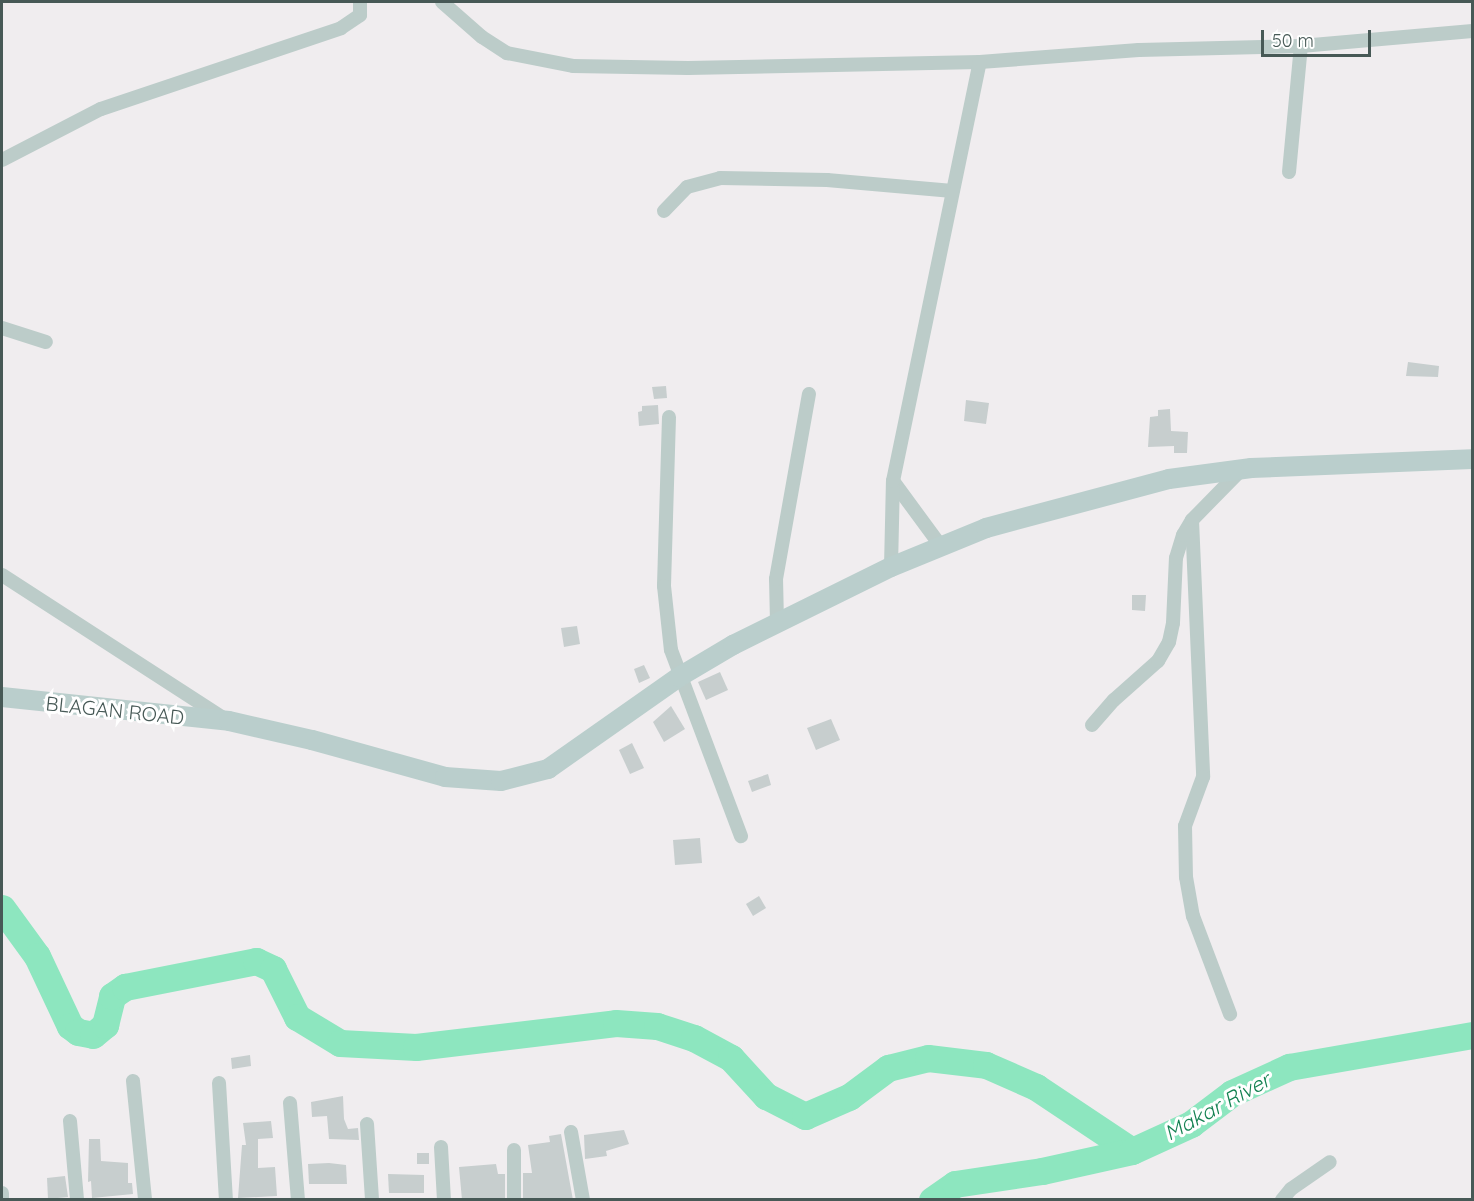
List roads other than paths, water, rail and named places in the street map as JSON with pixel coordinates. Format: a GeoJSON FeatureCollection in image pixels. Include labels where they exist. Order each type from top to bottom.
{"type":"FeatureCollection","features":[{"type":"Feature","properties":{"kind":"street"},"geometry":{"type":"LineString","coordinates":[[2,160],[110,105],[341,28],[360,15],[360,2]]}},
{"type":"Feature","properties":{"kind":"street"},"geometry":{"type":"LineString","coordinates":[[442,2],[482,37],[507,53],[562,65],[709,68],[980,62],[1138,50],[1301,46],[1473,31]]}},
{"type":"Feature","properties":{"kind":"street"},"geometry":{"type":"LineString","coordinates":[[1289,172],[1301,46]]}},
{"type":"Feature","properties":{"kind":"street"},"geometry":{"type":"LineString","coordinates":[[891,567],[893,481],[980,62]]}},
{"type":"Feature","properties":{"kind":"street"},"geometry":{"type":"LineString","coordinates":[[664,211],[687,187],[706,178],[827,180],[953,191]]}},
{"type":"Feature","properties":{"kind":"street"},"geometry":{"type":"LineString","coordinates":[[2,328],[46,342]]}},
{"type":"Feature","properties":{"kind":"street"},"geometry":{"type":"LineString","coordinates":[[777,622],[776,579],[809,394]]}},
{"type":"Feature","properties":{"kind":"street"},"geometry":{"type":"LineString","coordinates":[[669,417],[664,586],[667,626],[679,677],[741,837]]}},
{"type":"Feature","properties":{"kind":"street","name":"BLAGAN ROAD"},"geometry":{"type":"LineString","coordinates":[[2,697],[230,721],[312,740],[445,777],[501,781],[548,769],[679,677],[777,622],[940,545],[1049,509],[1169,479],[1240,470],[1473,459]]}},
{"type":"Feature","properties":{"kind":"street"},"geometry":{"type":"LineString","coordinates":[[1092,725],[1114,700],[1158,661],[1169,642],[1176,558],[1192,520],[1240,470]]}},
{"type":"Feature","properties":{"kind":"street"},"geometry":{"type":"LineString","coordinates":[[893,481],[940,545]]}},
{"type":"Feature","properties":{"kind":"street"},"geometry":{"type":"LineString","coordinates":[[1192,520],[1203,777],[1185,826],[1186,877],[1193,916],[1230,1014]]}},
{"type":"Feature","properties":{"kind":"street"},"geometry":{"type":"LineString","coordinates":[[2,574],[230,721]]}},
{"type":"Feature","properties":{"kind":"street"},"geometry":{"type":"LineString","coordinates":[[133,1082],[144,1200]]}},
{"type":"Feature","properties":{"kind":"street"},"geometry":{"type":"LineString","coordinates":[[219,1083],[226,1200]]}},
{"type":"Feature","properties":{"kind":"street"},"geometry":{"type":"LineString","coordinates":[[290,1103],[298,1200]]}},
{"type":"Feature","properties":{"kind":"street"},"geometry":{"type":"LineString","coordinates":[[69,1120],[77,1200]]}},
{"type":"Feature","properties":{"kind":"street"},"geometry":{"type":"LineString","coordinates":[[367,1124],[372,1200]]}},
{"type":"Feature","properties":{"kind":"street"},"geometry":{"type":"LineString","coordinates":[[571,1132],[584,1200]]}},
{"type":"Feature","properties":{"kind":"street"},"geometry":{"type":"LineString","coordinates":[[441,1147],[444,1200]]}},
{"type":"Feature","properties":{"kind":"street"},"geometry":{"type":"LineString","coordinates":[[514,1150],[514,1200]]}},
{"type":"Feature","properties":{"kind":"street"},"geometry":{"type":"LineString","coordinates":[[1282,1200],[1291,1189],[1330,1162]]}},
{"type":"Feature","properties":{"kind":"street"},"geometry":{"type":"LineString","coordinates":[[2,1193],[2,1200]]}},
{"type":"Feature","properties":{"kind":"waterway"},"geometry":{"type":"LineString","coordinates":[[2,908],[37,956],[70,1026],[78,1032],[93,1035],[105,1025],[112,996],[125,987],[256,961],[273,969],[297,1017],[340,1043],[416,1047],[616,1023],[657,1026],[694,1038],[731,1058],[766,1096],[805,1116],[849,1097],[888,1068],[928,1058],[986,1065],[1036,1087],[1132,1151]]}},
{"type":"Feature","properties":{"kind":"waterway","name":"Makar River"},"geometry":{"type":"LineString","coordinates":[[932,1200],[955,1184],[1042,1171],[1132,1151],[1191,1124],[1232,1093],[1289,1067],[1472,1035]]}}]}
